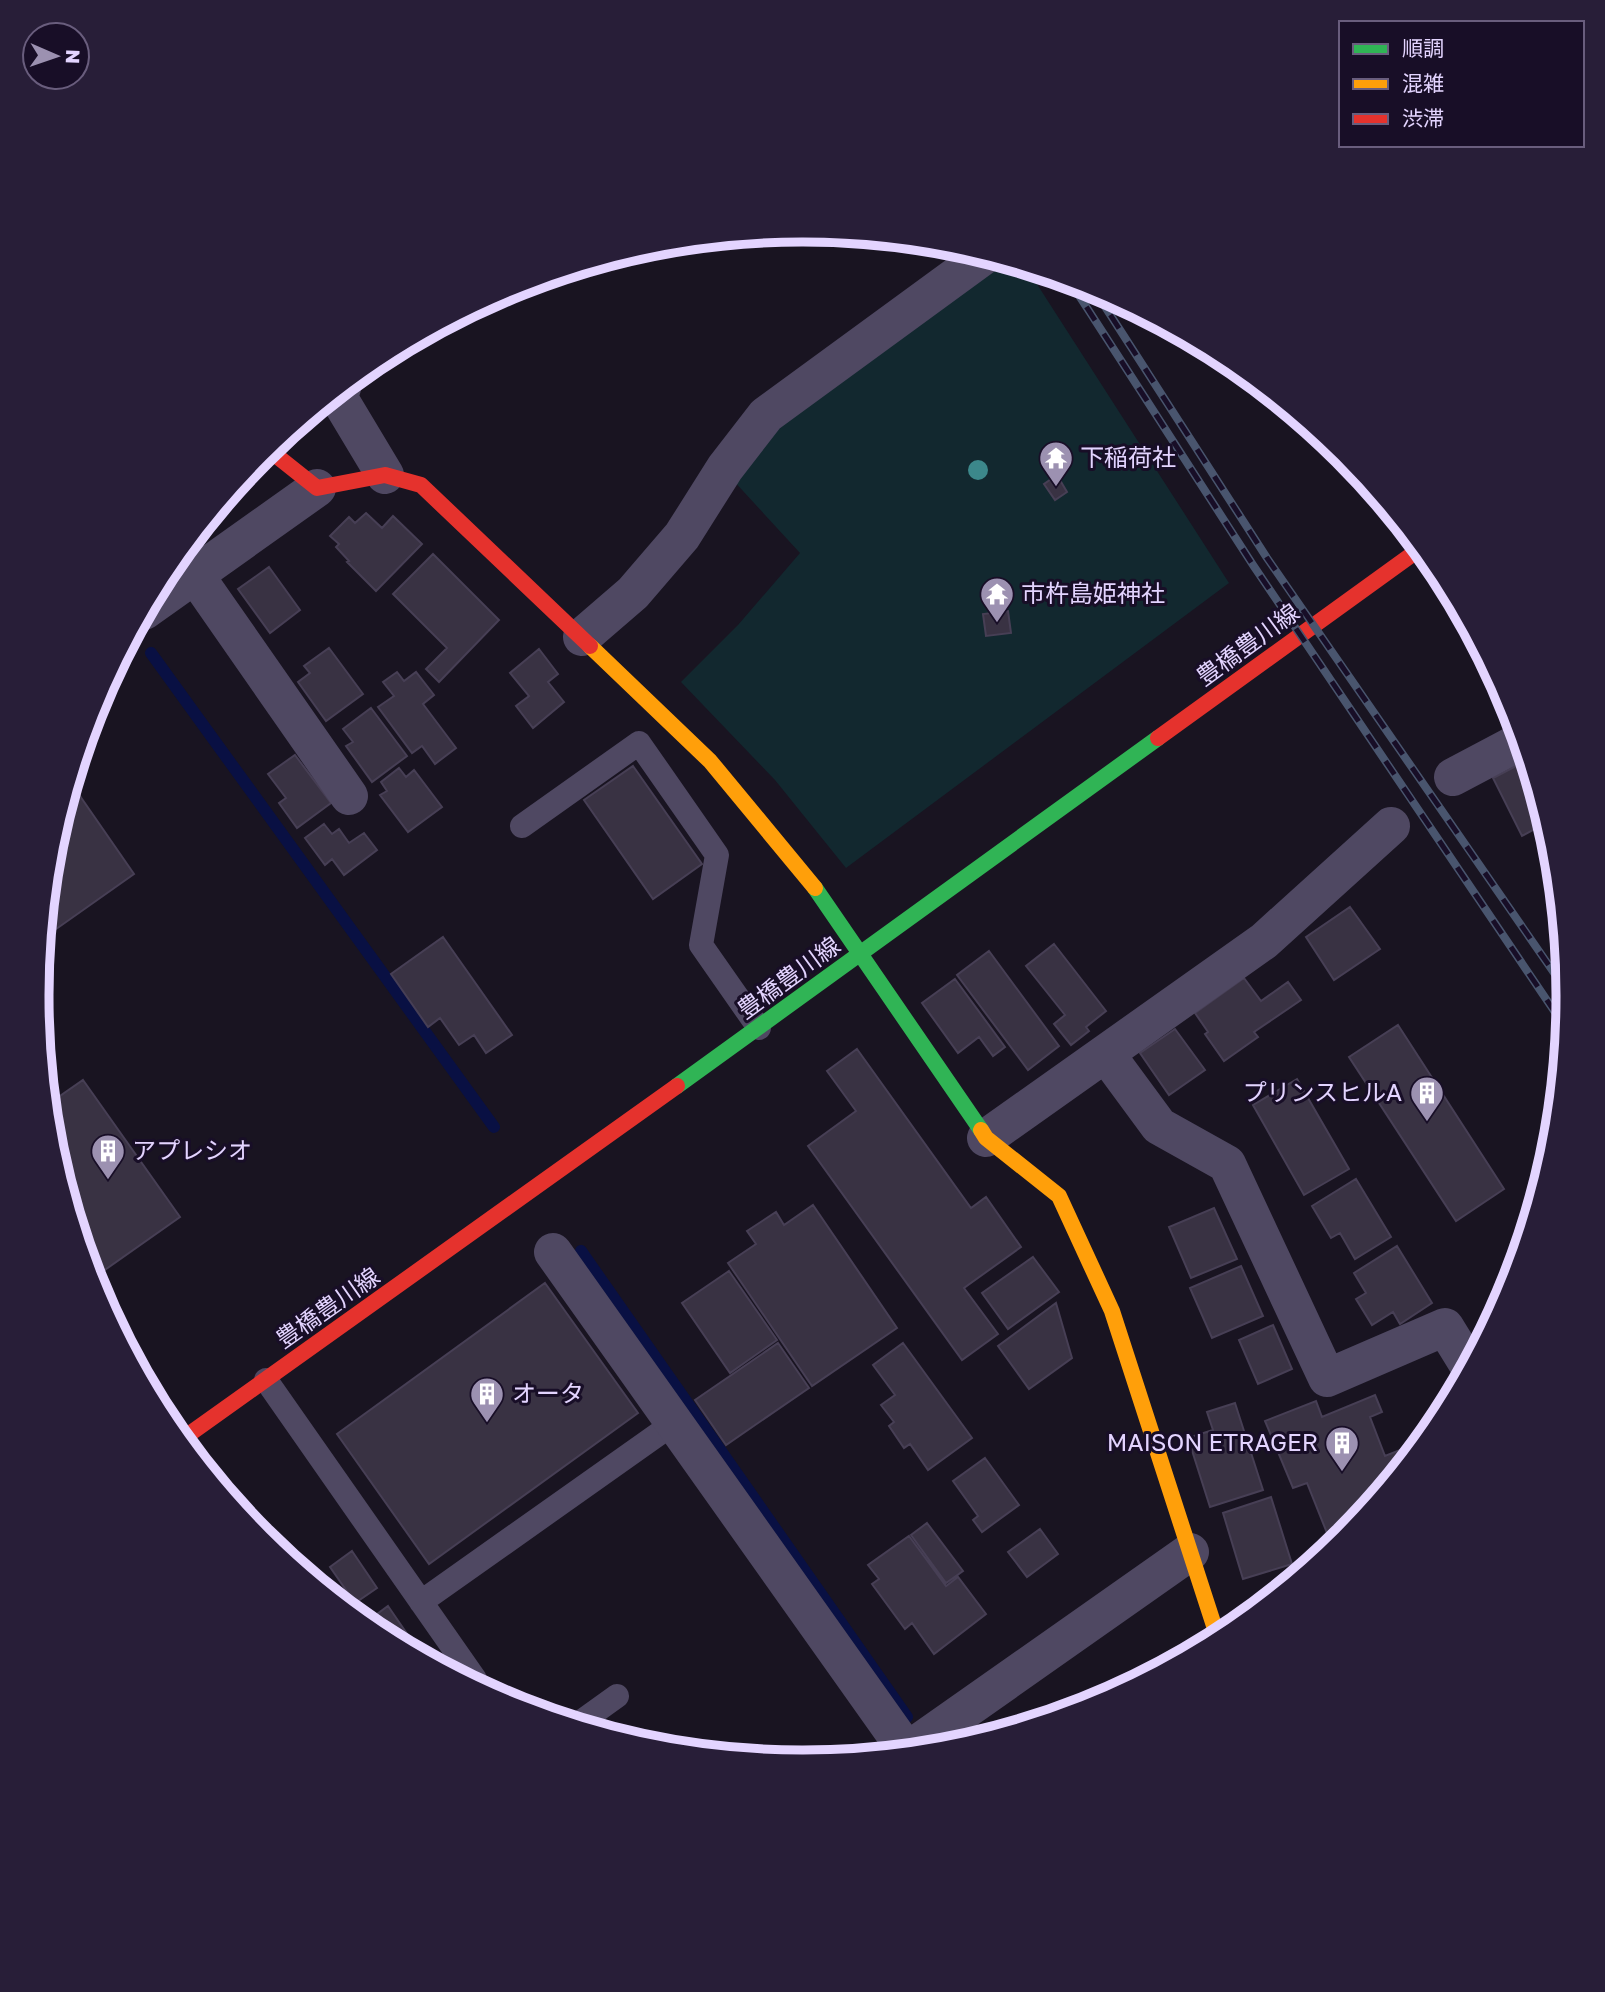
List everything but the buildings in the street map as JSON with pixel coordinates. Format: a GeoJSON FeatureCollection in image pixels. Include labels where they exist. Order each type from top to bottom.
{"type":"FeatureCollection","features":[{"type":"Feature","properties":{"kind":"street"},"geometry":{"type":"LineString","coordinates":[[582,638],[633,593],[682,536],[725,468],[766,415],[975,263]]}},
{"type":"Feature","properties":{"kind":"street"},"geometry":{"type":"LineString","coordinates":[[341,401],[385,475]]}},
{"type":"Feature","properties":{"kind":"street"},"geometry":{"type":"LineString","coordinates":[[277,456],[317,488]]}},
{"type":"Feature","properties":{"kind":"street"},"geometry":{"type":"LineString","coordinates":[[163,597],[317,488],[385,475],[421,485],[710,761],[825,900],[986,1138],[1059,1196],[1112,1311],[1214,1627]]}},
{"type":"Feature","properties":{"kind":"street","name":"豊橋豊川線"},"geometry":{"type":"LineString","coordinates":[[190,1434],[862,954],[1412,554]]}},
{"type":"Feature","properties":{"kind":"street"},"geometry":{"type":"LineString","coordinates":[[195,575],[349,796]]}},
{"type":"Feature","properties":{"kind":"street"},"geometry":{"type":"LineString","coordinates":[[1453,777],[1513,745]]}},
{"type":"Feature","properties":{"kind":"street"},"geometry":{"type":"LineString","coordinates":[[986,1138],[1264,941],[1391,826]]}},
{"type":"Feature","properties":{"kind":"street"},"geometry":{"type":"LineString","coordinates":[[1105,1054],[1159,1126],[1227,1164],[1327,1378],[1445,1327],[1463,1357]]}},
{"type":"Feature","properties":{"kind":"street"},"geometry":{"type":"LineString","coordinates":[[553,1252],[901,1743]]}},
{"type":"Feature","properties":{"kind":"street"},"geometry":{"type":"LineString","coordinates":[[924,1739],[1190,1552]]}},
{"type":"Feature","properties":{"kind":"lane"},"geometry":{"type":"LineString","coordinates":[[522,825],[639,743],[717,855],[701,945],[759,1028]]}},
{"type":"Feature","properties":{"kind":"lane"},"geometry":{"type":"LineString","coordinates":[[266,1380],[471,1673]]}},
{"type":"Feature","properties":{"kind":"lane"},"geometry":{"type":"LineString","coordinates":[[421,1602],[674,1423]]}},
{"type":"Feature","properties":{"kind":"lane"},"geometry":{"type":"LineString","coordinates":[[587,1718],[617,1696]]}},
{"type":"Feature","properties":{"kind":"shaded area"},"geometry":{"type":"Polygon","coordinates":[[[993,267],[1033,279],[1229,583],[846,868],[775,780],[681,682],[738,625],[800,553],[732,479],[777,424],[993,267]]]}},
{"type":"Feature","properties":{"kind":"waterway"},"geometry":{"type":"LineString","coordinates":[[151,653],[494,1127]]}},
{"type":"Feature","properties":{"kind":"waterway"},"geometry":{"type":"LineString","coordinates":[[581,1251],[907,1717]]}},
{"type":"Feature","properties":{"kind":"railway"},"geometry":{"type":"LineString","coordinates":[[1079,295],[1253,565],[1555,1013]]}},
{"type":"Feature","properties":{"kind":"railway"},"geometry":{"type":"LineString","coordinates":[[1105,306],[1267,558],[1555,974]]}},
{"type":"Feature","properties":{"kind":"traffic: fast"},"geometry":{"type":"LineString","coordinates":[[677,1086],[1158,738]]}},
{"type":"Feature","properties":{"kind":"traffic: fast"},"geometry":{"type":"LineString","coordinates":[[815,888],[981,1130]]}},
{"type":"Feature","properties":{"kind":"traffic: slow"},"geometry":{"type":"LineString","coordinates":[[590,646],[710,761],[815,888]]}},
{"type":"Feature","properties":{"kind":"traffic: slow"},"geometry":{"type":"LineString","coordinates":[[981,1130],[986,1138],[1059,1196],[1112,1311],[1214,1627]]}},
{"type":"Feature","properties":{"kind":"traffic: jam"},"geometry":{"type":"LineString","coordinates":[[277,456],[317,488],[385,475],[421,485],[590,646]]}},
{"type":"Feature","properties":{"kind":"traffic: jam"},"geometry":{"type":"LineString","coordinates":[[1158,738],[1412,554]]}},
{"type":"Feature","properties":{"kind":"traffic: jam"},"geometry":{"type":"LineString","coordinates":[[190,1434],[677,1086]]}},
{"type":"Feature","properties":{"kind":"place","name":"下稲荷社"},"geometry":{"type":"Point","coordinates":[1056,488]}},
{"type":"Feature","properties":{"kind":"place","name":"市杵島姫神社"},"geometry":{"type":"Point","coordinates":[997,624]}},
{"type":"Feature","properties":{"kind":"place","name":"プリンスヒルA"},"geometry":{"type":"Point","coordinates":[1427,1123]}},
{"type":"Feature","properties":{"kind":"place","name":"アプレシオ"},"geometry":{"type":"Point","coordinates":[108,1181]}},
{"type":"Feature","properties":{"kind":"place","name":"オータ"},"geometry":{"type":"Point","coordinates":[487,1424]}},
{"type":"Feature","properties":{"kind":"place","name":"MAISON ETRAGER"},"geometry":{"type":"Point","coordinates":[1342,1473]}}]}
